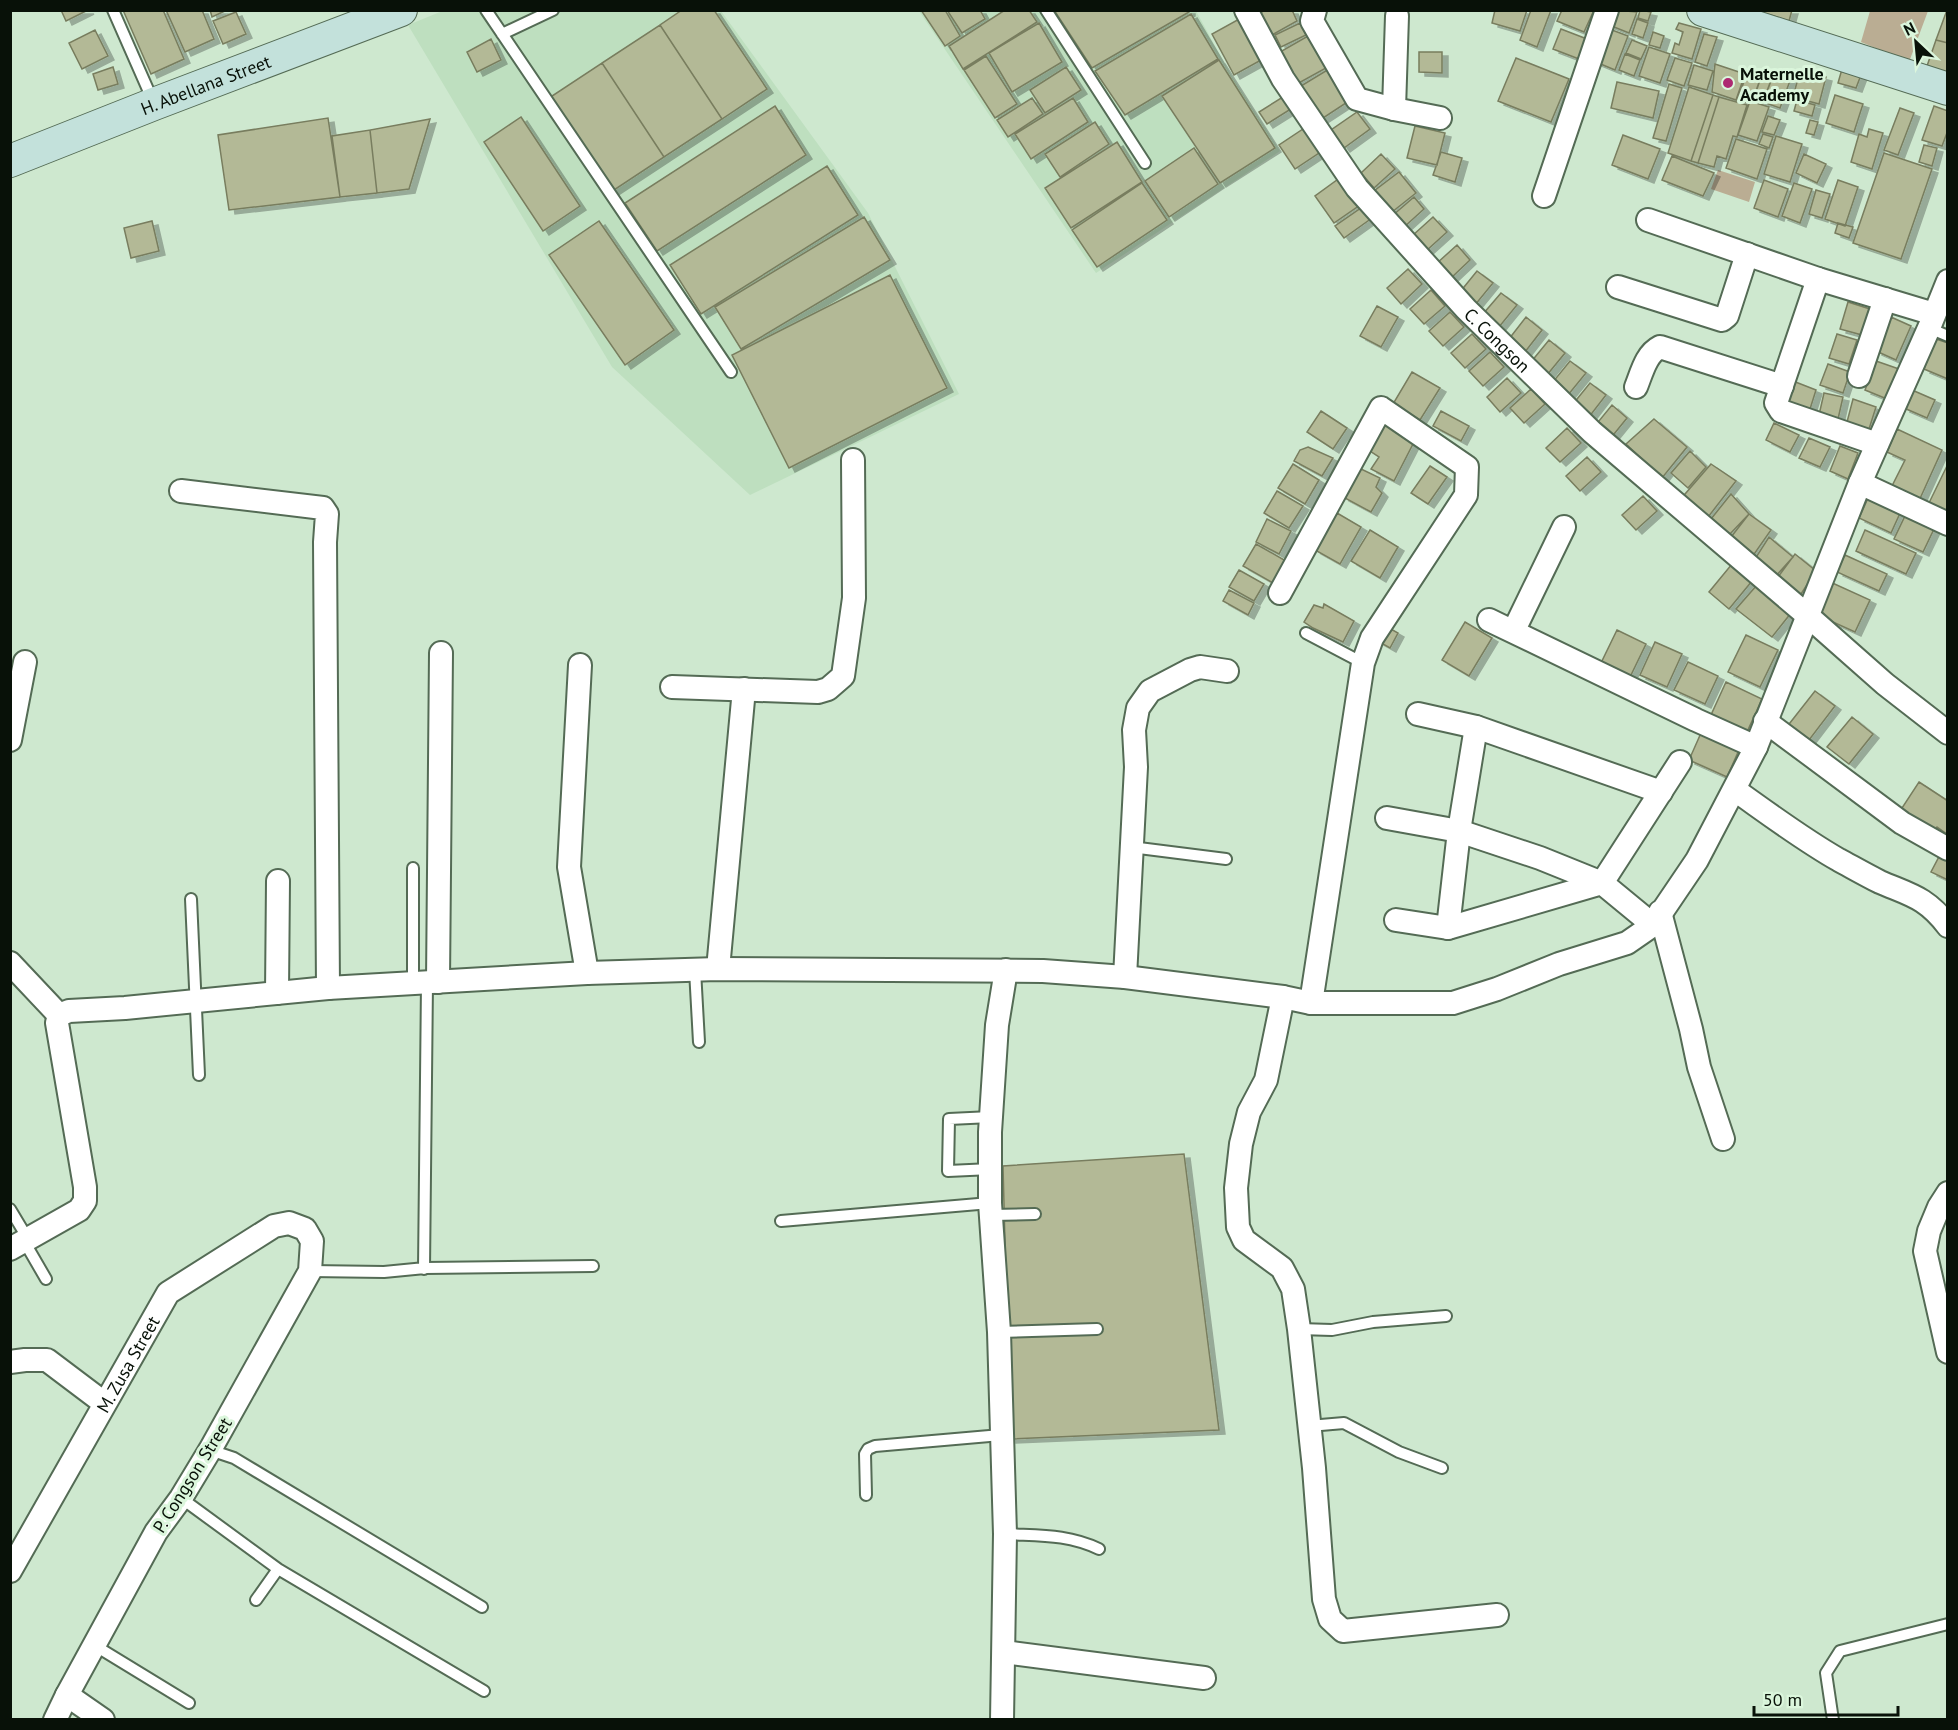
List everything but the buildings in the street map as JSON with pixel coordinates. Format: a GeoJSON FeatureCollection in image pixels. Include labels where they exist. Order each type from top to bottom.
{"type":"FeatureCollection","features":[{"type":"Feature","properties":{"kind":"main road","name":"H. Abellana Street"},"geometry":{"type":"LineString","coordinates":[[10,161],[401,10]]}},
{"type":"Feature","properties":{"kind":"main road"},"geometry":{"type":"LineString","coordinates":[[1704,11],[1947,89]]}},
{"type":"Feature","properties":{"kind":"street","name":"C. Congson"},"geometry":{"type":"LineString","coordinates":[[1246,10],[1283,79],[1357,188],[1466,309],[1592,432],[1885,684],[1947,733]]}},
{"type":"Feature","properties":{"kind":"street"},"geometry":{"type":"LineString","coordinates":[[1315,10],[1312,21],[1357,99],[1440,118]]}},
{"type":"Feature","properties":{"kind":"street"},"geometry":{"type":"LineString","coordinates":[[1544,196],[1607,10]]}},
{"type":"Feature","properties":{"kind":"street"},"geometry":{"type":"LineString","coordinates":[[1394,109],[1397,16]]}},
{"type":"Feature","properties":{"kind":"street"},"geometry":{"type":"LineString","coordinates":[[1648,220],[1818,279],[1885,299],[1937,326]]}},
{"type":"Feature","properties":{"kind":"street"},"geometry":{"type":"LineString","coordinates":[[1618,287],[1722,320],[1727,316],[1748,254]]}},
{"type":"Feature","properties":{"kind":"street"},"geometry":{"type":"LineString","coordinates":[[1818,279],[1776,403],[1781,411],[1877,444]]}},
{"type":"Feature","properties":{"kind":"street"},"geometry":{"type":"LineString","coordinates":[[59,1015],[69,1011],[125,1008],[328,988],[587,973],[718,969],[1006,970],[1125,977],[1284,997],[1311,1003],[1452,1003],[1497,989],[1559,964],[1627,943],[1657,918],[1697,860],[1756,747],[1860,483],[1877,444],[1937,326],[1947,282]]}},
{"type":"Feature","properties":{"kind":"street"},"geometry":{"type":"LineString","coordinates":[[1859,376],[1885,299]]}},
{"type":"Feature","properties":{"kind":"street"},"geometry":{"type":"LineString","coordinates":[[1636,387],[1647,359],[1653,351],[1660,347],[1782,386]]}},
{"type":"Feature","properties":{"kind":"street"},"geometry":{"type":"LineString","coordinates":[[1280,593],[1381,408],[1467,467],[1466,495],[1372,638],[1363,663],[1311,1003]]}},
{"type":"Feature","properties":{"kind":"street"},"geometry":{"type":"LineString","coordinates":[[672,687],[818,692],[828,689],[843,676],[854,598],[853,460]]}},
{"type":"Feature","properties":{"kind":"street"},"geometry":{"type":"LineString","coordinates":[[1860,483],[1947,524]]}},
{"type":"Feature","properties":{"kind":"street"},"geometry":{"type":"LineString","coordinates":[[181,491],[323,508],[327,514],[325,542],[328,988]]}},
{"type":"Feature","properties":{"kind":"street"},"geometry":{"type":"LineString","coordinates":[[1514,630],[1564,527]]}},
{"type":"Feature","properties":{"kind":"street"},"geometry":{"type":"LineString","coordinates":[[1489,620],[1756,747]]}},
{"type":"Feature","properties":{"kind":"street"},"geometry":{"type":"LineString","coordinates":[[426,983],[441,653]]}},
{"type":"Feature","properties":{"kind":"street"},"geometry":{"type":"LineString","coordinates":[[10,740],[25,662]]}},
{"type":"Feature","properties":{"kind":"street"},"geometry":{"type":"LineString","coordinates":[[580,665],[569,867],[587,973]]}},
{"type":"Feature","properties":{"kind":"street"},"geometry":{"type":"LineString","coordinates":[[1125,977],[1136,767],[1134,730],[1138,708],[1150,691],[1179,675],[1200,667],[1227,671]]}},
{"type":"Feature","properties":{"kind":"street"},"geometry":{"type":"LineString","coordinates":[[718,969],[744,689]]}},
{"type":"Feature","properties":{"kind":"street"},"geometry":{"type":"LineString","coordinates":[[1418,714],[1476,728],[1661,792]]}},
{"type":"Feature","properties":{"kind":"street"},"geometry":{"type":"LineString","coordinates":[[1765,721],[1902,823],[1947,849]]}},
{"type":"Feature","properties":{"kind":"street"},"geometry":{"type":"LineString","coordinates":[[1448,928],[1459,831],[1476,728]]}},
{"type":"Feature","properties":{"kind":"street"},"geometry":{"type":"LineString","coordinates":[[1396,920],[1448,928],[1602,883],[1680,762]]}},
{"type":"Feature","properties":{"kind":"street"},"geometry":{"type":"LineString","coordinates":[[1735,790],[1803,838],[1839,860],[1878,881],[1937,905],[1947,926]]}},
{"type":"Feature","properties":{"kind":"street"},"geometry":{"type":"LineString","coordinates":[[1387,818],[1459,831],[1539,858],[1602,883],[1657,918],[1691,1029],[1699,1067],[1723,1139]]}},
{"type":"Feature","properties":{"kind":"street"},"geometry":{"type":"LineString","coordinates":[[277,993],[278,881]]}},
{"type":"Feature","properties":{"kind":"street"},"geometry":{"type":"LineString","coordinates":[[10,963],[59,1015]]}},
{"type":"Feature","properties":{"kind":"street"},"geometry":{"type":"LineString","coordinates":[[1002,1719],[1005,1534],[999,1332],[990,1209],[991,1117],[998,1025],[1006,970]]}},
{"type":"Feature","properties":{"kind":"street"},"geometry":{"type":"LineString","coordinates":[[1284,997],[1266,1080],[1249,1112],[1241,1144],[1236,1188],[1238,1227],[1244,1240],[1282,1268],[1293,1289],[1314,1468],[1324,1599],[1330,1619],[1343,1631],[1497,1615]]}},
{"type":"Feature","properties":{"kind":"street"},"geometry":{"type":"LineString","coordinates":[[21,1243],[79,1210],[85,1200],[85,1187],[58,1038],[59,1015]]}},
{"type":"Feature","properties":{"kind":"street"},"geometry":{"type":"LineString","coordinates":[[1947,1193],[1929,1231],[1925,1251],[1947,1352]]}},
{"type":"Feature","properties":{"kind":"street","name":"M. Zusa Street"},"geometry":{"type":"LineString","coordinates":[[10,1571],[168,1293],[274,1226],[289,1223],[305,1229]]}},
{"type":"Feature","properties":{"kind":"street","name":"P. Congson Street"},"geometry":{"type":"LineString","coordinates":[[55,1719],[156,1532],[181,1498],[210,1450],[310,1271],[312,1241],[305,1229]]}},
{"type":"Feature","properties":{"kind":"street"},"geometry":{"type":"LineString","coordinates":[[10,1362],[47,1360],[104,1403]]}},
{"type":"Feature","properties":{"kind":"street"},"geometry":{"type":"LineString","coordinates":[[1004,1652],[1204,1678]]}},
{"type":"Feature","properties":{"kind":"street"},"geometry":{"type":"LineString","coordinates":[[67,1695],[104,1719]]}},
{"type":"Feature","properties":{"kind":"lane"},"geometry":{"type":"LineString","coordinates":[[113,10],[154,104]]}},
{"type":"Feature","properties":{"kind":"lane"},"geometry":{"type":"LineString","coordinates":[[486,10],[730,372]]}},
{"type":"Feature","properties":{"kind":"lane"},"geometry":{"type":"LineString","coordinates":[[502,34],[553,10]]}},
{"type":"Feature","properties":{"kind":"lane"},"geometry":{"type":"LineString","coordinates":[[1046,10],[1145,163]]}},
{"type":"Feature","properties":{"kind":"lane"},"geometry":{"type":"LineString","coordinates":[[1306,633],[1363,663]]}},
{"type":"Feature","properties":{"kind":"lane"},"geometry":{"type":"LineString","coordinates":[[1131,847],[1226,859]]}},
{"type":"Feature","properties":{"kind":"lane"},"geometry":{"type":"LineString","coordinates":[[413,868],[426,983],[424,1269]]}},
{"type":"Feature","properties":{"kind":"lane"},"geometry":{"type":"LineString","coordinates":[[191,899],[199,1075]]}},
{"type":"Feature","properties":{"kind":"lane"},"geometry":{"type":"LineString","coordinates":[[695,970],[699,1042]]}},
{"type":"Feature","properties":{"kind":"lane"},"geometry":{"type":"LineString","coordinates":[[991,1117],[949,1119],[948,1171],[991,1169]]}},
{"type":"Feature","properties":{"kind":"lane"},"geometry":{"type":"LineString","coordinates":[[10,1209],[21,1243],[46,1279]]}},
{"type":"Feature","properties":{"kind":"lane"},"geometry":{"type":"LineString","coordinates":[[781,1221],[990,1209],[1035,1214]]}},
{"type":"Feature","properties":{"kind":"lane"},"geometry":{"type":"LineString","coordinates":[[310,1271],[384,1272],[424,1269],[593,1266]]}},
{"type":"Feature","properties":{"kind":"lane"},"geometry":{"type":"LineString","coordinates":[[1299,1329],[1332,1330],[1372,1322],[1446,1316]]}},
{"type":"Feature","properties":{"kind":"lane"},"geometry":{"type":"LineString","coordinates":[[999,1332],[1097,1329]]}},
{"type":"Feature","properties":{"kind":"lane"},"geometry":{"type":"LineString","coordinates":[[1308,1426],[1344,1424],[1399,1452],[1442,1468]]}},
{"type":"Feature","properties":{"kind":"lane"},"geometry":{"type":"LineString","coordinates":[[866,1495],[865,1454],[868,1449],[875,1446],[1001,1435]]}},
{"type":"Feature","properties":{"kind":"lane"},"geometry":{"type":"LineString","coordinates":[[210,1450],[234,1458],[482,1607]]}},
{"type":"Feature","properties":{"kind":"lane"},"geometry":{"type":"LineString","coordinates":[[181,1498],[278,1569],[484,1691]]}},
{"type":"Feature","properties":{"kind":"lane"},"geometry":{"type":"LineString","coordinates":[[1005,1534],[1068,1537],[1099,1549]]}},
{"type":"Feature","properties":{"kind":"lane"},"geometry":{"type":"LineString","coordinates":[[256,1600],[278,1569]]}},
{"type":"Feature","properties":{"kind":"lane"},"geometry":{"type":"LineString","coordinates":[[1833,1719],[1826,1673],[1840,1651],[1947,1624]]}},
{"type":"Feature","properties":{"kind":"lane"},"geometry":{"type":"LineString","coordinates":[[94,1645],[189,1703]]}},
{"type":"Feature","properties":{"kind":"shaded area"},"geometry":{"type":"Polygon","coordinates":[[[445,10],[721,11],[868,213],[959,394],[750,495],[612,367],[408,25],[445,10]]]}},
{"type":"Feature","properties":{"kind":"shaded area"},"geometry":{"type":"Polygon","coordinates":[[[919,11],[1196,11],[1231,75],[1280,151],[1096,273],[919,11]]]}},
{"type":"Feature","properties":{"kind":"shaded area"},"geometry":{"type":"Polygon","coordinates":[[[1870,11],[1928,11],[1909,62],[1861,42],[1870,11]]]}},
{"type":"Feature","properties":{"kind":"shaded area"},"geometry":{"type":"Polygon","coordinates":[[[1718,170],[1755,182],[1749,202],[1711,189],[1718,170]]]}},
{"type":"Feature","properties":{"kind":"place","name":"Maternelle Academy"},"geometry":{"type":"Point","coordinates":[1728,83]}}]}
